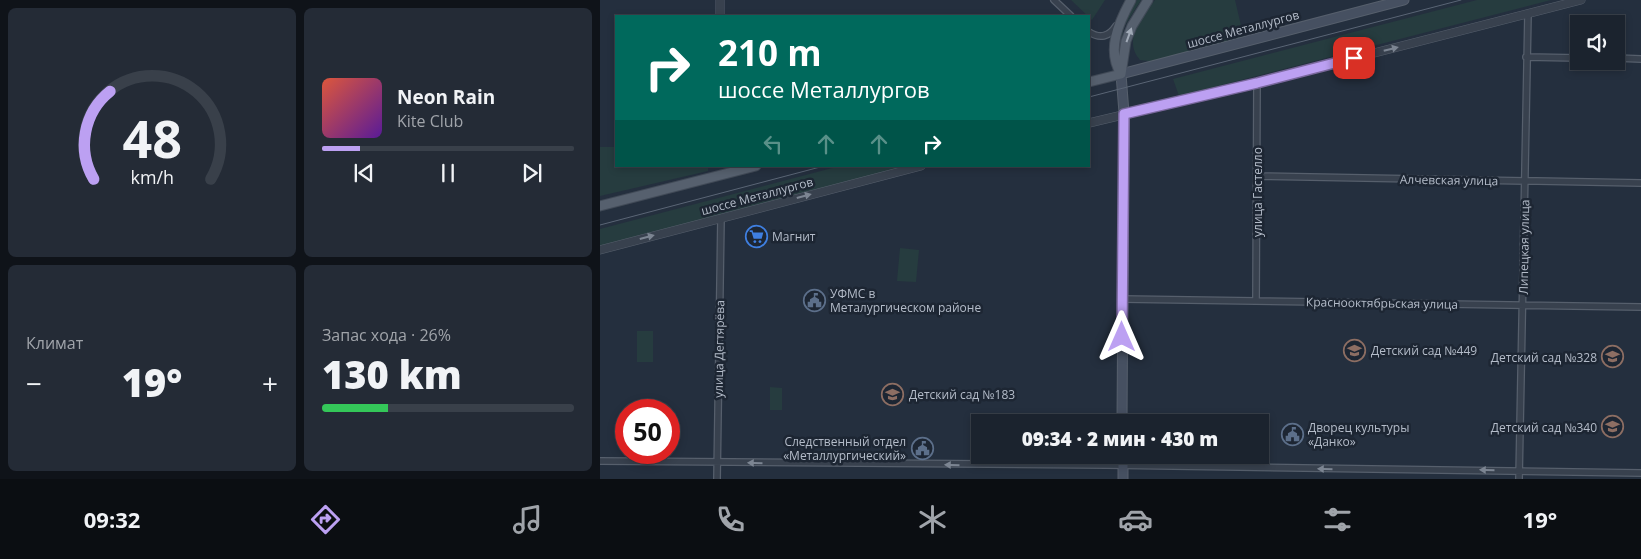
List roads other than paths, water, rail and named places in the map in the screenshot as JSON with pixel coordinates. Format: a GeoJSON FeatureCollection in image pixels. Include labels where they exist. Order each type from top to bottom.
{"type":"FeatureCollection","features":[{"type":"Feature","properties":{"kind":"main road"},"geometry":{"type":"LineString","coordinates":[[1121,74],[1116,66],[1115,42],[1119,22],[1131,0]]}},
{"type":"Feature","properties":{"kind":"main road"},"geometry":{"type":"LineString","coordinates":[[1122,414],[1124,114],[1121,74],[1126,41],[1132,26],[1148,0]]}},
{"type":"Feature","properties":{"kind":"main road","name":"шоссе Металлургов"},"geometry":{"type":"LineString","coordinates":[[1090,82],[1404,0]]}},
{"type":"Feature","properties":{"kind":"main road"},"geometry":{"type":"LineString","coordinates":[[600,206],[720,171],[749,167]]}},
{"type":"Feature","properties":{"kind":"main road"},"geometry":{"type":"LineString","coordinates":[[1123,466],[1123,479]]}},
{"type":"Feature","properties":{"kind":"street"},"geometry":{"type":"LineString","coordinates":[[720,0],[720,15]]}},
{"type":"Feature","properties":{"kind":"street"},"geometry":{"type":"LineString","coordinates":[[1054,0],[1070,15]]}},
{"type":"Feature","properties":{"kind":"street"},"geometry":{"type":"LineString","coordinates":[[1090,123],[1257,83],[1581,0]]}},
{"type":"Feature","properties":{"kind":"street","name":"Липецкая улица"},"geometry":{"type":"LineString","coordinates":[[1519,479],[1528,14]]}},
{"type":"Feature","properties":{"kind":"street"},"geometry":{"type":"LineString","coordinates":[[1090,32],[1100,37],[1107,36],[1112,33],[1119,22]]}},
{"type":"Feature","properties":{"kind":"street"},"geometry":{"type":"LineString","coordinates":[[1526,57],[1570,58]]}},
{"type":"Feature","properties":{"kind":"street"},"geometry":{"type":"LineString","coordinates":[[1625,58],[1641,58]]}},
{"type":"Feature","properties":{"kind":"street","name":"улица Гастелло"},"geometry":{"type":"LineString","coordinates":[[1256,301],[1257,83]]}},
{"type":"Feature","properties":{"kind":"street","name":"шоссе Металлургов"},"geometry":{"type":"LineString","coordinates":[[600,250],[917,167]]}},
{"type":"Feature","properties":{"kind":"street","name":"Алчевская улица"},"geometry":{"type":"LineString","coordinates":[[1257,176],[1641,183]]}},
{"type":"Feature","properties":{"kind":"street","name":"улица Дегтярёва"},"geometry":{"type":"LineString","coordinates":[[717,479],[721,218]]}},
{"type":"Feature","properties":{"kind":"street","name":"Краснооктябрьская улица"},"geometry":{"type":"LineString","coordinates":[[1122,299],[1641,307]]}},
{"type":"Feature","properties":{"kind":"street"},"geometry":{"type":"LineString","coordinates":[[600,461],[1519,470],[1641,473]]}},
{"type":"Feature","properties":{"kind":"tram line"},"geometry":{"type":"LineString","coordinates":[[1090,97],[1461,0]]}},
{"type":"Feature","properties":{"kind":"tram line"},"geometry":{"type":"LineString","coordinates":[[600,225],[820,167]]}},
{"type":"Feature","properties":{"kind":"place","name":"Магнит"},"geometry":{"type":"Point","coordinates":[756,236]}},
{"type":"Feature","properties":{"kind":"place","name":"УФМС в Металургическом районе"},"geometry":{"type":"Point","coordinates":[814,300]}},
{"type":"Feature","properties":{"kind":"place","name":"Детский сад №449"},"geometry":{"type":"Point","coordinates":[1355,350]}},
{"type":"Feature","properties":{"kind":"place","name":"Детский сад №328"},"geometry":{"type":"Point","coordinates":[1613,357]}},
{"type":"Feature","properties":{"kind":"place","name":"Детский сад №183"},"geometry":{"type":"Point","coordinates":[893,394]}},
{"type":"Feature","properties":{"kind":"place","name":"Детский сад №340"},"geometry":{"type":"Point","coordinates":[1613,427]}},
{"type":"Feature","properties":{"kind":"place","name":"Дворец культуры «Данко»"},"geometry":{"type":"Point","coordinates":[1292,434]}},
{"type":"Feature","properties":{"kind":"place","name":"Следственный отдел «Металлургический»"},"geometry":{"type":"Point","coordinates":[922,448]}}]}
